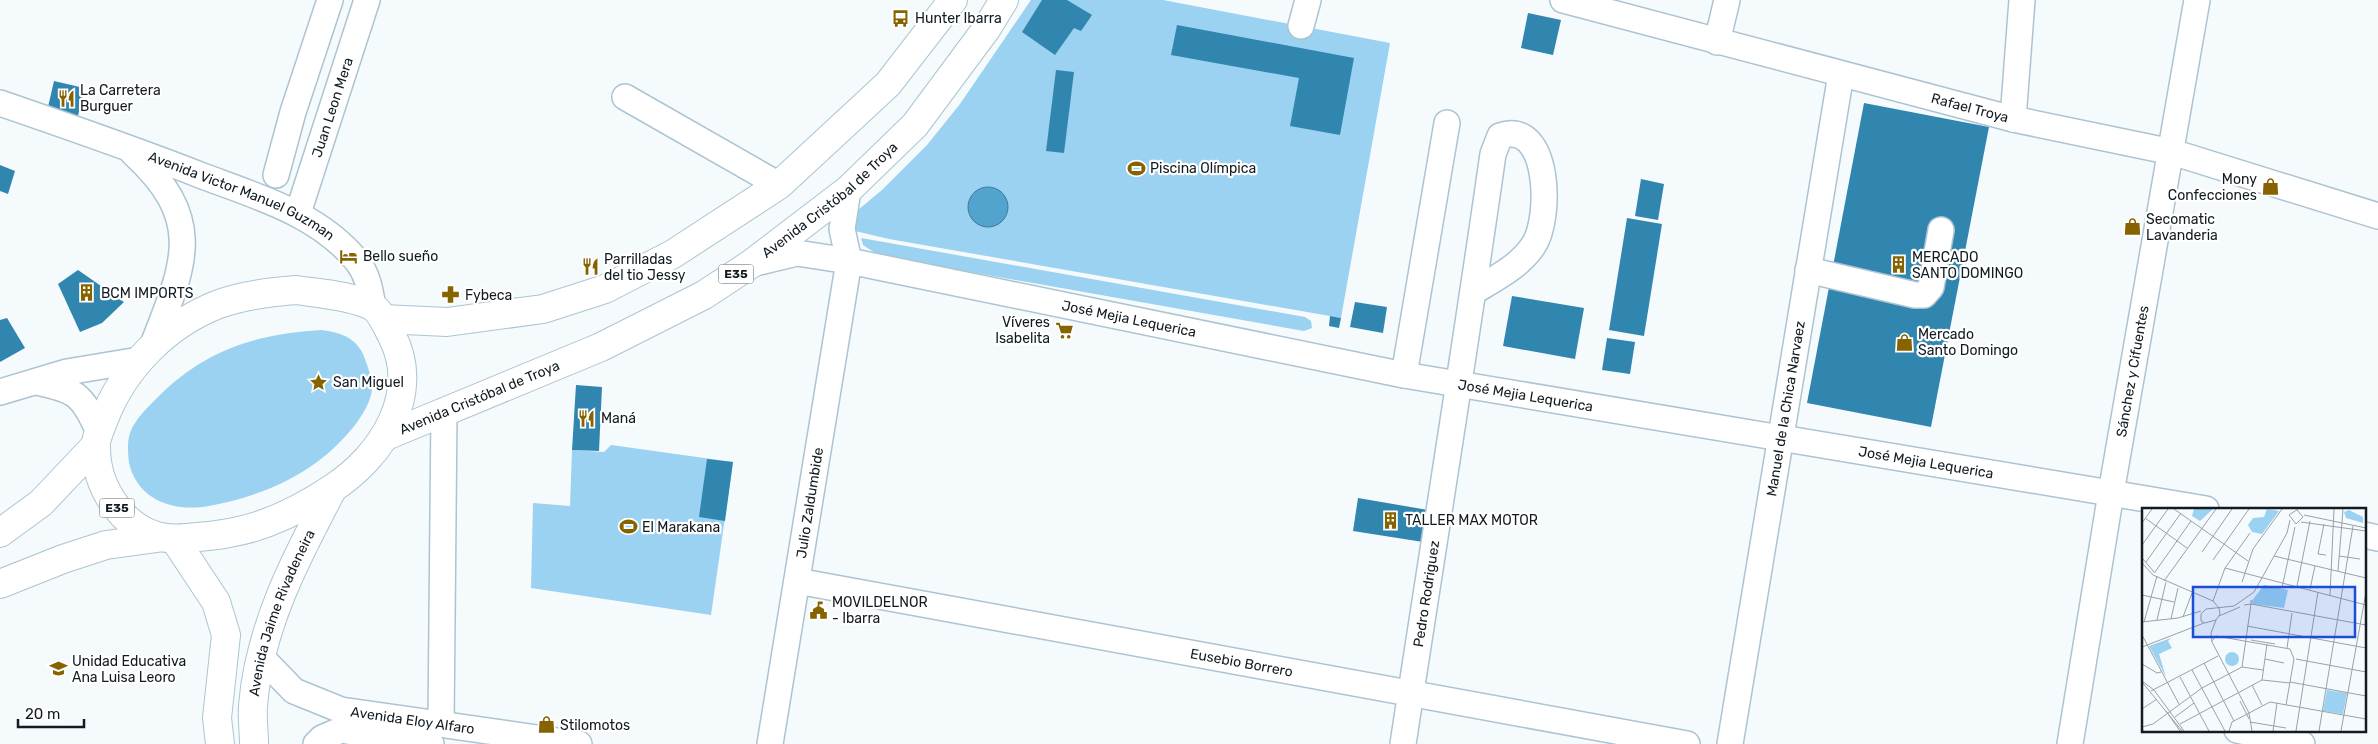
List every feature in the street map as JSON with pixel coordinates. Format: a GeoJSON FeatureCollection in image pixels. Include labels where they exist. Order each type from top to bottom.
{"type":"FeatureCollection","features":[{"type":"Feature","properties":{"kind":"main road","name":"E35"},"geometry":{"type":"LineString","coordinates":[[0,534],[41,503],[97,439],[109,406],[122,382],[146,353],[183,322],[218,304],[256,294],[296,290],[335,295],[378,313],[448,322],[543,309],[605,289],[673,254],[780,185],[888,84],[953,0]]}},
{"type":"Feature","properties":{"kind":"main road","name":"Avenida Cristóbal de Troya"},"geometry":{"type":"LineString","coordinates":[[386,436],[601,347],[704,295],[751,264],[848,190],[915,125],[987,28],[1004,0]]}},
{"type":"Feature","properties":{"kind":"main road","name":"E35"},"geometry":{"type":"LineString","coordinates":[[0,584],[106,545],[231,533],[285,516],[333,488],[371,456],[386,436],[399,408],[402,377],[397,346],[378,313]]}},
{"type":"Feature","properties":{"kind":"main road","name":"E35"},"geometry":{"type":"LineString","coordinates":[[97,439],[99,475],[112,502],[131,524],[166,539]]}},
{"type":"Feature","properties":{"kind":"main road","name":"Avenida Jaime Rivadeneira"},"geometry":{"type":"LineString","coordinates":[[254,744],[253,707],[262,658],[278,599],[293,563],[333,488]]}},
{"type":"Feature","properties":{"kind":"main road"},"geometry":{"type":"LineString","coordinates":[[166,539],[216,602],[226,635],[217,718],[220,744]]}},
{"type":"Feature","properties":{"kind":"street"},"geometry":{"type":"LineString","coordinates":[[276,175],[293,112],[330,0]]}},
{"type":"Feature","properties":{"kind":"street","name":"Juan Leon Mera"},"geometry":{"type":"LineString","coordinates":[[298,213],[367,0]]}},
{"type":"Feature","properties":{"kind":"street"},"geometry":{"type":"LineString","coordinates":[[1301,26],[1308,0]]}},
{"type":"Feature","properties":{"kind":"street","name":"Rafael Troya"},"geometry":{"type":"LineString","coordinates":[[1563,0],[2013,119],[2172,152],[2378,216]]}},
{"type":"Feature","properties":{"kind":"street"},"geometry":{"type":"LineString","coordinates":[[1717,42],[1727,0]]}},
{"type":"Feature","properties":{"kind":"street"},"geometry":{"type":"LineString","coordinates":[[2013,119],[2022,0]]}},
{"type":"Feature","properties":{"kind":"street","name":"Sánchez y Cifuentes"},"geometry":{"type":"LineString","coordinates":[[2070,744],[2111,493],[2197,0]]}},
{"type":"Feature","properties":{"kind":"street","name":"Manuel de la Chica Narvaez"},"geometry":{"type":"LineString","coordinates":[[1730,744],[1841,74]]}},
{"type":"Feature","properties":{"kind":"street"},"geometry":{"type":"LineString","coordinates":[[625,97],[780,185]]}},
{"type":"Feature","properties":{"kind":"street","name":"Avenida Victor Manuel Guzman"},"geometry":{"type":"LineString","coordinates":[[0,103],[126,146],[298,213],[341,245],[357,261],[367,276],[378,313]]}},
{"type":"Feature","properties":{"kind":"street"},"geometry":{"type":"LineString","coordinates":[[293,112],[327,124]]}},
{"type":"Feature","properties":{"kind":"street"},"geometry":{"type":"LineString","coordinates":[[1404,375],[1447,123]]}},
{"type":"Feature","properties":{"kind":"street","name":"Pedro Rodriguez"},"geometry":{"type":"LineString","coordinates":[[1403,744],[1460,384],[1473,292],[1493,154],[1500,136],[1509,133],[1522,136],[1539,155],[1545,186],[1542,222],[1534,246],[1510,269],[1473,292]]}},
{"type":"Feature","properties":{"kind":"street","name":"Avenida Victor Manuel Guzman"},"geometry":{"type":"LineString","coordinates":[[126,146],[147,166],[169,192],[181,224],[183,251],[176,284],[146,353]]}},
{"type":"Feature","properties":{"kind":"street"},"geometry":{"type":"LineString","coordinates":[[848,190],[842,229],[849,261]]}},
{"type":"Feature","properties":{"kind":"street"},"geometry":{"type":"LineString","coordinates":[[1808,270],[1915,295],[1924,295],[1931,287],[1941,230]]}},
{"type":"Feature","properties":{"kind":"street","name":"José Mejia Lequerica"},"geometry":{"type":"LineString","coordinates":[[751,264],[797,253],[849,261],[1404,375],[2200,508]]}},
{"type":"Feature","properties":{"kind":"street","name":"Julio Zaldumbide"},"geometry":{"type":"LineString","coordinates":[[770,744],[849,261]]}},
{"type":"Feature","properties":{"kind":"street"},"geometry":{"type":"LineString","coordinates":[[0,392],[31,381],[146,353]]}},
{"type":"Feature","properties":{"kind":"street"},"geometry":{"type":"LineString","coordinates":[[31,381],[64,387],[77,396],[87,406],[97,439]]}},
{"type":"Feature","properties":{"kind":"street"},"geometry":{"type":"LineString","coordinates":[[436,734],[444,411]]}},
{"type":"Feature","properties":{"kind":"street","name":"Eusebio Borrero"},"geometry":{"type":"LineString","coordinates":[[797,581],[1687,744]]}},
{"type":"Feature","properties":{"kind":"street","name":"Avenida Eloy Alfaro"},"geometry":{"type":"LineString","coordinates":[[262,658],[294,691],[341,710],[436,734]]}},
{"type":"Feature","properties":{"kind":"street","name":"Avenida Eloy Alfaro"},"geometry":{"type":"LineString","coordinates":[[316,744],[322,738],[341,730],[436,734],[579,744]]}},
{"type":"Feature","properties":{"kind":"street"},"geometry":{"type":"LineString","coordinates":[[2246,732],[2302,744]]}},
{"type":"Feature","properties":{"kind":"shaded area","name":"Piscina Olímpica"},"geometry":{"type":"Polygon","coordinates":[[[1031,0],[1163,0],[1390,43],[1341,318],[889,239],[855,231],[853,214],[882,190],[927,145],[960,104],[1031,0]]]}},
{"type":"Feature","properties":{"kind":"shaded area"},"geometry":{"type":"Polygon","coordinates":[[[988,187],[1002,193],[1008,207],[1002,221],[988,227],[974,221],[968,207],[974,193],[988,187]]]}},
{"type":"Feature","properties":{"kind":"shaded area"},"geometry":{"type":"Polygon","coordinates":[[[861,238],[1305,317],[1311,321],[1312,328],[1304,331],[880,256],[863,245],[861,238]]]}},
{"type":"Feature","properties":{"kind":"shaded area"},"geometry":{"type":"Polygon","coordinates":[[[321,330],[344,335],[355,343],[363,354],[372,388],[368,403],[358,421],[325,456],[290,479],[271,488],[209,506],[183,507],[171,505],[159,501],[140,487],[129,463],[128,444],[130,433],[142,414],[176,381],[194,367],[233,347],[275,336],[321,330]]]}},
{"type":"Feature","properties":{"kind":"shaded area","name":"El Marakana"},"geometry":{"type":"Polygon","coordinates":[[[611,445],[733,462],[711,615],[531,588],[533,503],[570,506],[572,450],[604,452],[611,445]]]}},
{"type":"Feature","properties":{"kind":"building"},"geometry":{"type":"Polygon","coordinates":[[[1042,0],[1067,0],[1092,15],[1081,31],[1074,28],[1055,55],[1022,32],[1042,0]]]}},
{"type":"Feature","properties":{"kind":"building"},"geometry":{"type":"Polygon","coordinates":[[[1528,13],[1561,20],[1553,55],[1521,48],[1528,13]]]}},
{"type":"Feature","properties":{"kind":"building"},"geometry":{"type":"Polygon","coordinates":[[[1177,25],[1354,58],[1340,135],[1290,126],[1299,78],[1171,55],[1177,25]]]}},
{"type":"Feature","properties":{"kind":"building"},"geometry":{"type":"Polygon","coordinates":[[[1056,70],[1074,72],[1064,153],[1046,151],[1056,70]]]}},
{"type":"Feature","properties":{"kind":"building","name":"La Carretera Burguer"},"geometry":{"type":"Polygon","coordinates":[[[54,81],[84,88],[78,116],[48,107],[54,81]]]}},
{"type":"Feature","properties":{"kind":"building","name":"MERCADO SANTO DOMINGO"},"geometry":{"type":"Polygon","coordinates":[[[1864,103],[1989,127],[1931,427],[1807,403],[1864,103]]]}},
{"type":"Feature","properties":{"kind":"building"},"geometry":{"type":"Polygon","coordinates":[[[0,165],[15,171],[8,194],[0,191],[0,165]]]}},
{"type":"Feature","properties":{"kind":"building"},"geometry":{"type":"Polygon","coordinates":[[[1641,179],[1664,184],[1658,220],[1635,216],[1641,179]]]}},
{"type":"Feature","properties":{"kind":"building"},"geometry":{"type":"Polygon","coordinates":[[[1627,218],[1662,224],[1644,336],[1609,330],[1627,218]]]}},
{"type":"Feature","properties":{"kind":"building","name":"BCM IMPORTS"},"geometry":{"type":"Polygon","coordinates":[[[78,270],[124,302],[102,323],[80,332],[58,284],[78,270]]]}},
{"type":"Feature","properties":{"kind":"building"},"geometry":{"type":"Polygon","coordinates":[[[1512,296],[1584,308],[1575,359],[1503,346],[1512,296]]]}},
{"type":"Feature","properties":{"kind":"building"},"geometry":{"type":"Polygon","coordinates":[[[1355,302],[1387,307],[1383,333],[1350,327],[1355,302]]]}},
{"type":"Feature","properties":{"kind":"building"},"geometry":{"type":"Polygon","coordinates":[[[1330,316],[1341,318],[1339,328],[1329,326],[1330,316]]]}},
{"type":"Feature","properties":{"kind":"building"},"geometry":{"type":"Polygon","coordinates":[[[7,318],[25,348],[0,362],[0,320],[7,318]]]}},
{"type":"Feature","properties":{"kind":"building"},"geometry":{"type":"Polygon","coordinates":[[[1607,338],[1635,342],[1630,374],[1602,370],[1607,338]]]}},
{"type":"Feature","properties":{"kind":"building","name":"Maná"},"geometry":{"type":"Polygon","coordinates":[[[576,385],[602,387],[599,451],[572,450],[576,385]]]}},
{"type":"Feature","properties":{"kind":"building"},"geometry":{"type":"Polygon","coordinates":[[[707,459],[733,462],[725,521],[699,517],[707,459]]]}},
{"type":"Feature","properties":{"kind":"building","name":"TALLER MAX MOTOR"},"geometry":{"type":"Polygon","coordinates":[[[1358,498],[1428,510],[1423,542],[1353,531],[1358,498]]]}},
{"type":"Feature","properties":{"kind":"place","name":"Hunter Ibarra"},"geometry":{"type":"Point","coordinates":[901,18]}},
{"type":"Feature","properties":{"kind":"place","name":"La Carretera Burguer"},"geometry":{"type":"Point","coordinates":[66,98]}},
{"type":"Feature","properties":{"kind":"place","name":"Piscina Olímpica"},"geometry":{"type":"Point","coordinates":[1136,168]}},
{"type":"Feature","properties":{"kind":"place","name":"Mony Confecciones"},"geometry":{"type":"Point","coordinates":[2271,187]}},
{"type":"Feature","properties":{"kind":"place","name":"Secomatic Lavanderia"},"geometry":{"type":"Point","coordinates":[2132,227]}},
{"type":"Feature","properties":{"kind":"place","name":"Bello sueño"},"geometry":{"type":"Point","coordinates":[349,256]}},
{"type":"Feature","properties":{"kind":"place","name":"MERCADO SANTO DOMINGO"},"geometry":{"type":"Point","coordinates":[1898,265]}},
{"type":"Feature","properties":{"kind":"place","name":"Parrilladas del tio Jessy"},"geometry":{"type":"Point","coordinates":[590,267]}},
{"type":"Feature","properties":{"kind":"place","name":"BCM IMPORTS"},"geometry":{"type":"Point","coordinates":[87,293]}},
{"type":"Feature","properties":{"kind":"place","name":"Fybeca"},"geometry":{"type":"Point","coordinates":[451,295]}},
{"type":"Feature","properties":{"kind":"place","name":"Víveres Isabelita"},"geometry":{"type":"Point","coordinates":[1064,330]}},
{"type":"Feature","properties":{"kind":"place","name":"Mercado Santo Domingo"},"geometry":{"type":"Point","coordinates":[1904,342]}},
{"type":"Feature","properties":{"kind":"place","name":"San Miguel"},"geometry":{"type":"Point","coordinates":[319,382]}},
{"type":"Feature","properties":{"kind":"place","name":"Maná"},"geometry":{"type":"Point","coordinates":[587,418]}},
{"type":"Feature","properties":{"kind":"place","name":"TALLER MAX MOTOR"},"geometry":{"type":"Point","coordinates":[1391,520]}},
{"type":"Feature","properties":{"kind":"place","name":"El Marakana"},"geometry":{"type":"Point","coordinates":[628,527]}},
{"type":"Feature","properties":{"kind":"place","name":"MOVILDELNOR - Ibarra"},"geometry":{"type":"Point","coordinates":[818,610]}},
{"type":"Feature","properties":{"kind":"place","name":"Unidad Educativa Ana Luisa Leoro"},"geometry":{"type":"Point","coordinates":[58,669]}},
{"type":"Feature","properties":{"kind":"place","name":"Stilomotos"},"geometry":{"type":"Point","coordinates":[546,725]}}]}
